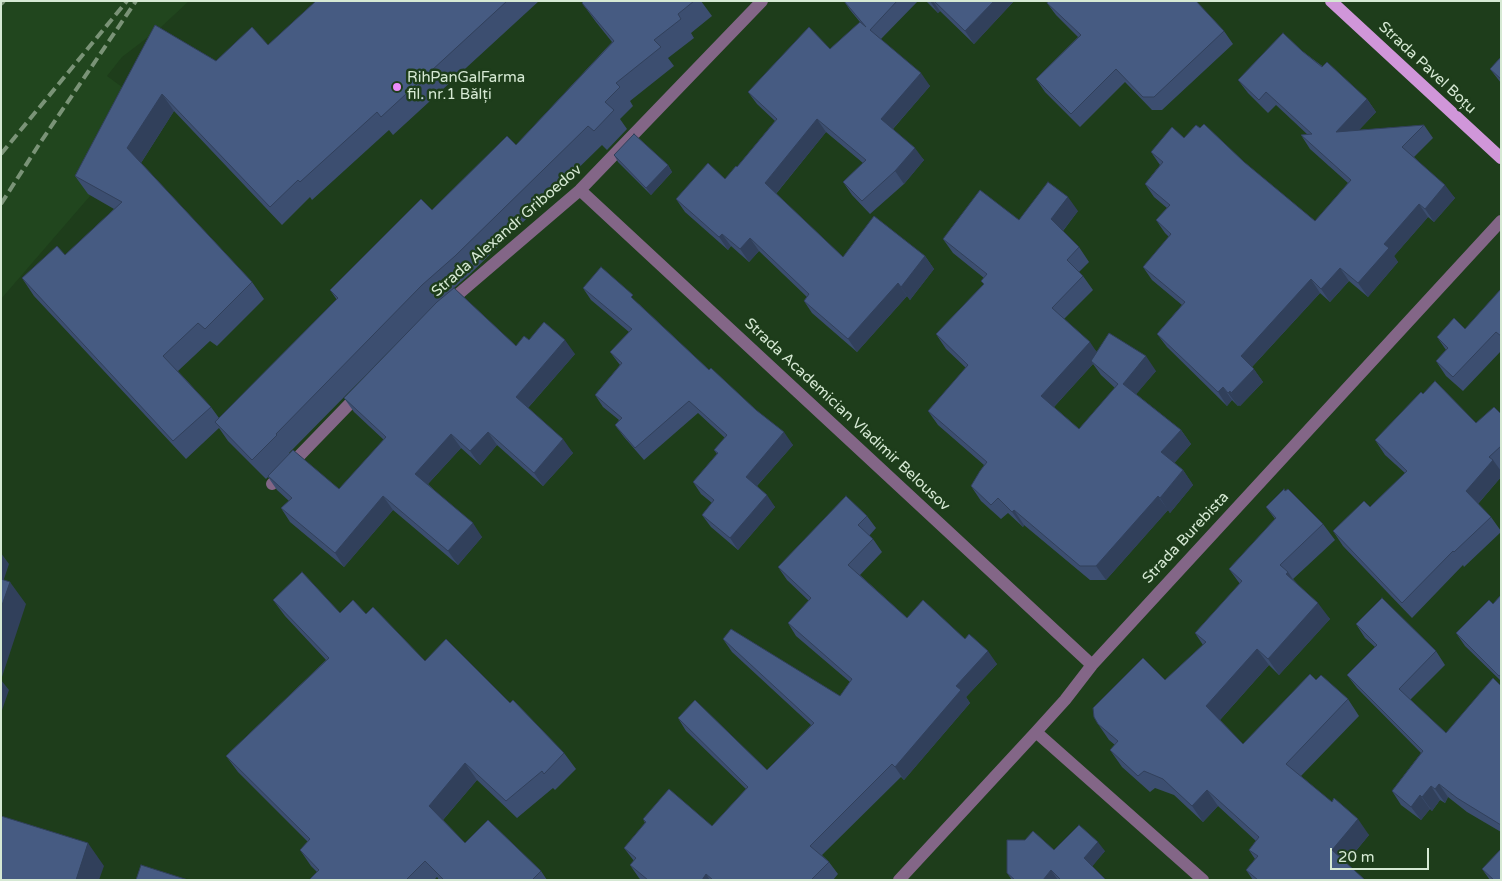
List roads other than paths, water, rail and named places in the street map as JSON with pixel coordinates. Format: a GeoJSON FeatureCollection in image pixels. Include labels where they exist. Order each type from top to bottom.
{"type":"FeatureCollection","features":[{"type":"Feature","properties":{"kind":"main road","name":"Strada Pavel Boțu"},"geometry":{"type":"LineString","coordinates":[[1331,1],[1501,158]]}},
{"type":"Feature","properties":{"kind":"street","name":"Strada Alexandr Griboedov"},"geometry":{"type":"LineString","coordinates":[[441,310],[580,190],[762,1]]}},
{"type":"Feature","properties":{"kind":"street","name":"Strada Academician Vladimir Belousov"},"geometry":{"type":"LineString","coordinates":[[580,190],[1092,665]]}},
{"type":"Feature","properties":{"kind":"street","name":"Strada Burebista"},"geometry":{"type":"LineString","coordinates":[[899,880],[1065,700],[1092,665],[1501,221]]}},
{"type":"Feature","properties":{"kind":"street"},"geometry":{"type":"LineString","coordinates":[[272,484],[366,386]]}},
{"type":"Feature","properties":{"kind":"street"},"geometry":{"type":"LineString","coordinates":[[1036,732],[1203,880]]}},
{"type":"Feature","properties":{"kind":"railway"},"geometry":{"type":"LineString","coordinates":[[1,4],[4,1]]}},
{"type":"Feature","properties":{"kind":"railway"},"geometry":{"type":"LineString","coordinates":[[1,154],[127,1]]}},
{"type":"Feature","properties":{"kind":"railway"},"geometry":{"type":"LineString","coordinates":[[1,204],[136,1]]}},
{"type":"Feature","properties":{"kind":"place","name":"RihPanGalFarma fil. nr.1 Bălți"},"geometry":{"type":"Point","coordinates":[397,87]}}]}
